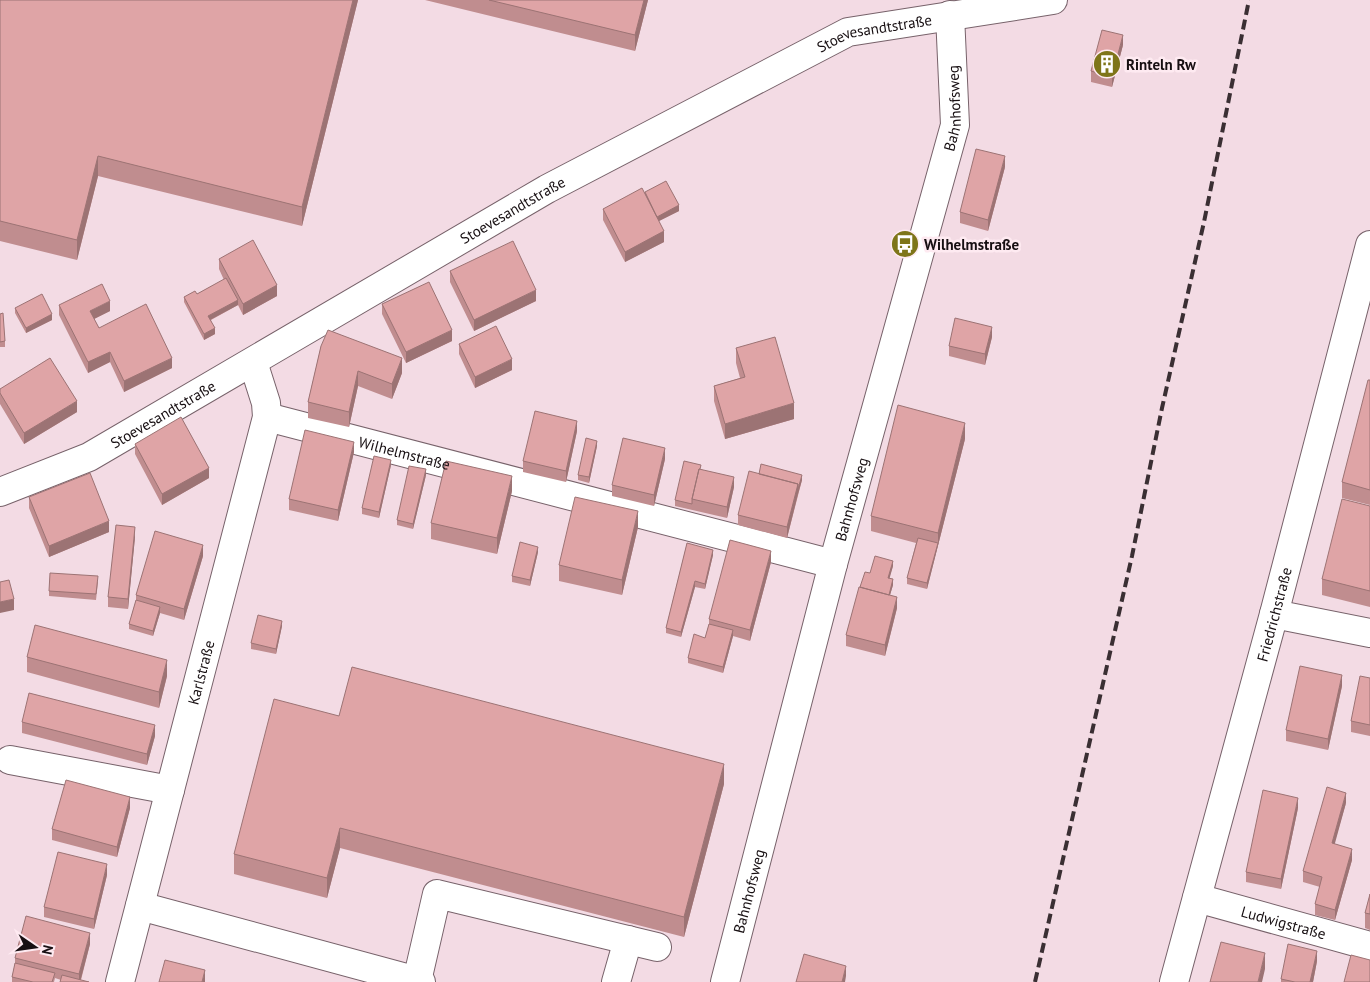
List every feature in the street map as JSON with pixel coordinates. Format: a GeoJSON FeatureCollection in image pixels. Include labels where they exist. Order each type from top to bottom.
{"type":"FeatureCollection","features":[{"type":"Feature","properties":{"kind":"street","name":"Stoevesandtstraße"},"geometry":{"type":"LineString","coordinates":[[0,492],[89,456],[547,189],[848,32],[1053,0]]}},
{"type":"Feature","properties":{"kind":"street","name":"Bahnhofsweg"},"geometry":{"type":"LineString","coordinates":[[726,982],[833,564],[955,125],[950,15]]}},
{"type":"Feature","properties":{"kind":"street","name":"Friedrichstraße"},"geometry":{"type":"LineString","coordinates":[[1174,982],[1274,614],[1370,245]]}},
{"type":"Feature","properties":{"kind":"street","name":"Karlstraße"},"geometry":{"type":"LineString","coordinates":[[120,982],[267,417],[266,403],[252,362]]}},
{"type":"Feature","properties":{"kind":"street","name":"Wilhelmstraße"},"geometry":{"type":"LineString","coordinates":[[267,417],[833,564]]}},
{"type":"Feature","properties":{"kind":"street"},"geometry":{"type":"LineString","coordinates":[[1274,614],[1370,633]]}},
{"type":"Feature","properties":{"kind":"street"},"geometry":{"type":"LineString","coordinates":[[10,760],[170,790]]}},
{"type":"Feature","properties":{"kind":"street"},"geometry":{"type":"LineString","coordinates":[[140,906],[419,982],[437,894],[656,947]]}},
{"type":"Feature","properties":{"kind":"street","name":"Ludwigstraße"},"geometry":{"type":"LineString","coordinates":[[1196,898],[1370,946]]}},
{"type":"Feature","properties":{"kind":"street"},"geometry":{"type":"LineString","coordinates":[[616,982],[628,940]]}},
{"type":"Feature","properties":{"kind":"building"},"geometry":{"type":"Polygon","coordinates":[[[0,0],[353,0],[302,207],[98,156],[77,240],[0,221],[0,0]]]}},
{"type":"Feature","properties":{"kind":"building"},"geometry":{"type":"Polygon","coordinates":[[[489,0],[644,0],[635,35],[489,0]]]}},
{"type":"Feature","properties":{"kind":"building","name":"Rinteln Rw"},"geometry":{"type":"Polygon","coordinates":[[[1102,30],[1123,35],[1112,77],[1091,71],[1102,30]]]}},
{"type":"Feature","properties":{"kind":"building"},"geometry":{"type":"Polygon","coordinates":[[[976,149],[1005,156],[988,220],[960,212],[976,149]]]}},
{"type":"Feature","properties":{"kind":"building"},"geometry":{"type":"Polygon","coordinates":[[[666,181],[679,205],[657,217],[645,192],[666,181]]]}},
{"type":"Feature","properties":{"kind":"building"},"geometry":{"type":"Polygon","coordinates":[[[642,188],[664,231],[625,252],[603,209],[642,188]]]}},
{"type":"Feature","properties":{"kind":"building"},"geometry":{"type":"Polygon","coordinates":[[[253,240],[277,285],[243,304],[219,259],[253,240]]]}},
{"type":"Feature","properties":{"kind":"building"},"geometry":{"type":"Polygon","coordinates":[[[513,241],[536,290],[474,320],[450,271],[513,241]]]}},
{"type":"Feature","properties":{"kind":"building"},"geometry":{"type":"Polygon","coordinates":[[[226,278],[238,300],[208,316],[215,328],[204,334],[184,297],[195,291],[197,294],[226,278]]]}},
{"type":"Feature","properties":{"kind":"building"},"geometry":{"type":"Polygon","coordinates":[[[429,282],[452,330],[406,352],[382,304],[429,282]]]}},
{"type":"Feature","properties":{"kind":"building"},"geometry":{"type":"Polygon","coordinates":[[[102,284],[110,301],[90,311],[99,328],[146,304],[172,358],[124,381],[110,352],[88,362],[59,305],[102,284]]]}},
{"type":"Feature","properties":{"kind":"building"},"geometry":{"type":"Polygon","coordinates":[[[42,294],[52,314],[26,328],[15,308],[42,294]]]}},
{"type":"Feature","properties":{"kind":"building"},"geometry":{"type":"Polygon","coordinates":[[[3,313],[5,341],[0,342],[0,314],[3,313]]]}},
{"type":"Feature","properties":{"kind":"building"},"geometry":{"type":"Polygon","coordinates":[[[955,318],[992,327],[985,354],[949,346],[955,318]]]}},
{"type":"Feature","properties":{"kind":"building"},"geometry":{"type":"Polygon","coordinates":[[[496,326],[512,359],[475,377],[459,344],[496,326]]]}},
{"type":"Feature","properties":{"kind":"building"},"geometry":{"type":"Polygon","coordinates":[[[328,330],[402,358],[392,384],[358,371],[349,412],[308,402],[321,346],[328,330]]]}},
{"type":"Feature","properties":{"kind":"building"},"geometry":{"type":"Polygon","coordinates":[[[775,337],[794,403],[725,424],[714,386],[745,377],[736,348],[775,337]]]}},
{"type":"Feature","properties":{"kind":"building"},"geometry":{"type":"Polygon","coordinates":[[[50,358],[77,401],[24,433],[0,393],[0,389],[50,358]]]}},
{"type":"Feature","properties":{"kind":"building"},"geometry":{"type":"Polygon","coordinates":[[[1368,380],[1370,380],[1370,490],[1342,482],[1368,380]]]}},
{"type":"Feature","properties":{"kind":"building"},"geometry":{"type":"Polygon","coordinates":[[[898,405],[965,423],[938,533],[871,516],[898,405]]]}},
{"type":"Feature","properties":{"kind":"building"},"geometry":{"type":"Polygon","coordinates":[[[535,411],[577,421],[566,471],[523,461],[535,411]]]}},
{"type":"Feature","properties":{"kind":"building"},"geometry":{"type":"Polygon","coordinates":[[[181,417],[209,468],[162,494],[135,444],[181,417]]]}},
{"type":"Feature","properties":{"kind":"building"},"geometry":{"type":"Polygon","coordinates":[[[305,430],[354,442],[338,510],[289,499],[305,430]]]}},
{"type":"Feature","properties":{"kind":"building"},"geometry":{"type":"Polygon","coordinates":[[[586,438],[597,441],[589,477],[578,475],[586,438]]]}},
{"type":"Feature","properties":{"kind":"building"},"geometry":{"type":"Polygon","coordinates":[[[623,438],[665,448],[654,495],[612,485],[623,438]]]}},
{"type":"Feature","properties":{"kind":"building"},"geometry":{"type":"Polygon","coordinates":[[[374,456],[391,460],[379,512],[362,508],[374,456]]]}},
{"type":"Feature","properties":{"kind":"building"},"geometry":{"type":"Polygon","coordinates":[[[446,461],[512,476],[497,538],[431,523],[446,461]]]}},
{"type":"Feature","properties":{"kind":"building"},"geometry":{"type":"Polygon","coordinates":[[[684,461],[701,465],[692,504],[675,500],[684,461]]]}},
{"type":"Feature","properties":{"kind":"building"},"geometry":{"type":"Polygon","coordinates":[[[761,464],[802,475],[798,489],[798,484],[759,474],[761,464]]]}},
{"type":"Feature","properties":{"kind":"building"},"geometry":{"type":"Polygon","coordinates":[[[409,466],[426,469],[413,524],[397,520],[409,466]]]}},
{"type":"Feature","properties":{"kind":"building"},"geometry":{"type":"Polygon","coordinates":[[[699,469],[734,477],[727,507],[692,499],[699,469]]]}},
{"type":"Feature","properties":{"kind":"building"},"geometry":{"type":"Polygon","coordinates":[[[749,471],[798,484],[787,527],[738,515],[749,471]]]}},
{"type":"Feature","properties":{"kind":"building"},"geometry":{"type":"Polygon","coordinates":[[[90,473],[109,521],[49,546],[29,497],[90,473]]]}},
{"type":"Feature","properties":{"kind":"building"},"geometry":{"type":"Polygon","coordinates":[[[575,497],[638,511],[622,580],[559,565],[575,497]]]}},
{"type":"Feature","properties":{"kind":"building"},"geometry":{"type":"Polygon","coordinates":[[[1342,499],[1370,506],[1370,591],[1322,579],[1342,499]]]}},
{"type":"Feature","properties":{"kind":"building"},"geometry":{"type":"Polygon","coordinates":[[[116,525],[135,527],[128,599],[108,597],[116,525]]]}},
{"type":"Feature","properties":{"kind":"building"},"geometry":{"type":"Polygon","coordinates":[[[155,531],[203,545],[184,609],[136,595],[155,531]]]}},
{"type":"Feature","properties":{"kind":"building"},"geometry":{"type":"Polygon","coordinates":[[[918,538],[938,543],[927,583],[907,578],[918,538]]]}},
{"type":"Feature","properties":{"kind":"building"},"geometry":{"type":"Polygon","coordinates":[[[730,540],[771,551],[750,630],[709,619],[730,540]]]}},
{"type":"Feature","properties":{"kind":"building"},"geometry":{"type":"Polygon","coordinates":[[[520,542],[538,547],[530,580],[512,576],[520,542]]]}},
{"type":"Feature","properties":{"kind":"building"},"geometry":{"type":"Polygon","coordinates":[[[687,543],[713,550],[705,584],[695,581],[681,632],[666,628],[687,543]]]}},
{"type":"Feature","properties":{"kind":"building"},"geometry":{"type":"Polygon","coordinates":[[[875,556],[893,561],[888,578],[893,579],[889,595],[860,587],[865,572],[870,573],[875,556]]]}},
{"type":"Feature","properties":{"kind":"building"},"geometry":{"type":"Polygon","coordinates":[[[50,573],[98,576],[96,594],[49,591],[50,573]]]}},
{"type":"Feature","properties":{"kind":"building"},"geometry":{"type":"Polygon","coordinates":[[[9,580],[14,599],[0,602],[0,582],[9,580]]]}},
{"type":"Feature","properties":{"kind":"building"},"geometry":{"type":"Polygon","coordinates":[[[859,587],[897,597],[885,645],[846,635],[859,587]]]}},
{"type":"Feature","properties":{"kind":"building"},"geometry":{"type":"Polygon","coordinates":[[[136,600],[160,607],[153,631],[129,624],[136,600]]]}},
{"type":"Feature","properties":{"kind":"building"},"geometry":{"type":"Polygon","coordinates":[[[258,615],[282,621],[276,649],[251,643],[258,615]]]}},
{"type":"Feature","properties":{"kind":"building"},"geometry":{"type":"Polygon","coordinates":[[[709,624],[733,630],[723,667],[688,658],[694,634],[705,638],[709,624]]]}},
{"type":"Feature","properties":{"kind":"building"},"geometry":{"type":"Polygon","coordinates":[[[35,625],[167,660],[159,692],[27,657],[35,625]]]}},
{"type":"Feature","properties":{"kind":"building"},"geometry":{"type":"Polygon","coordinates":[[[1300,666],[1342,675],[1328,739],[1286,730],[1300,666]]]}},
{"type":"Feature","properties":{"kind":"building"},"geometry":{"type":"Polygon","coordinates":[[[352,667],[724,764],[684,917],[340,828],[327,878],[234,854],[274,699],[339,716],[352,667]]]}},
{"type":"Feature","properties":{"kind":"building"},"geometry":{"type":"Polygon","coordinates":[[[1360,676],[1370,678],[1370,725],[1351,721],[1360,676]]]}},
{"type":"Feature","properties":{"kind":"building"},"geometry":{"type":"Polygon","coordinates":[[[29,693],[155,725],[147,754],[22,722],[29,693]]]}},
{"type":"Feature","properties":{"kind":"building"},"geometry":{"type":"Polygon","coordinates":[[[66,780],[130,797],[117,847],[52,829],[66,780]]]}},
{"type":"Feature","properties":{"kind":"building"},"geometry":{"type":"Polygon","coordinates":[[[1327,787],[1346,793],[1332,843],[1352,849],[1335,910],[1315,904],[1322,877],[1303,871],[1327,787]]]}},
{"type":"Feature","properties":{"kind":"building"},"geometry":{"type":"Polygon","coordinates":[[[1263,790],[1298,798],[1281,879],[1246,872],[1263,790]]]}},
{"type":"Feature","properties":{"kind":"building"},"geometry":{"type":"Polygon","coordinates":[[[58,852],[107,864],[94,919],[44,907],[58,852]]]}},
{"type":"Feature","properties":{"kind":"building"},"geometry":{"type":"Polygon","coordinates":[[[1370,894],[1370,914],[1365,913],[1370,894]]]}},
{"type":"Feature","properties":{"kind":"building"},"geometry":{"type":"Polygon","coordinates":[[[26,916],[90,933],[79,974],[15,958],[26,916]]]}},
{"type":"Feature","properties":{"kind":"building"},"geometry":{"type":"Polygon","coordinates":[[[1221,942],[1265,953],[1258,982],[1210,982],[1221,942]]]}},
{"type":"Feature","properties":{"kind":"building"},"geometry":{"type":"Polygon","coordinates":[[[1288,944],[1317,951],[1310,982],[1295,982],[1281,979],[1288,944]]]}},
{"type":"Feature","properties":{"kind":"building"},"geometry":{"type":"Polygon","coordinates":[[[804,954],[846,966],[842,982],[796,982],[804,954]]]}},
{"type":"Feature","properties":{"kind":"building"},"geometry":{"type":"Polygon","coordinates":[[[1351,955],[1370,960],[1370,982],[1344,982],[1351,955]]]}},
{"type":"Feature","properties":{"kind":"building"},"geometry":{"type":"Polygon","coordinates":[[[165,960],[205,970],[202,982],[159,982],[165,960]]]}},
{"type":"Feature","properties":{"kind":"building"},"geometry":{"type":"Polygon","coordinates":[[[15,963],[55,973],[52,982],[33,982],[12,977],[15,963]]]}},
{"type":"Feature","properties":{"kind":"building"},"geometry":{"type":"Polygon","coordinates":[[[62,975],[89,982],[60,982],[62,975]]]}},
{"type":"Feature","properties":{"kind":"railway"},"geometry":{"type":"LineString","coordinates":[[1035,982],[1132,556],[1162,408],[1204,222],[1249,0]]}},
{"type":"Feature","properties":{"kind":"place","name":"Rinteln Rw"},"geometry":{"type":"Point","coordinates":[1107,64]}},
{"type":"Feature","properties":{"kind":"place","name":"Wilhelmstraße"},"geometry":{"type":"Point","coordinates":[905,244]}}]}
